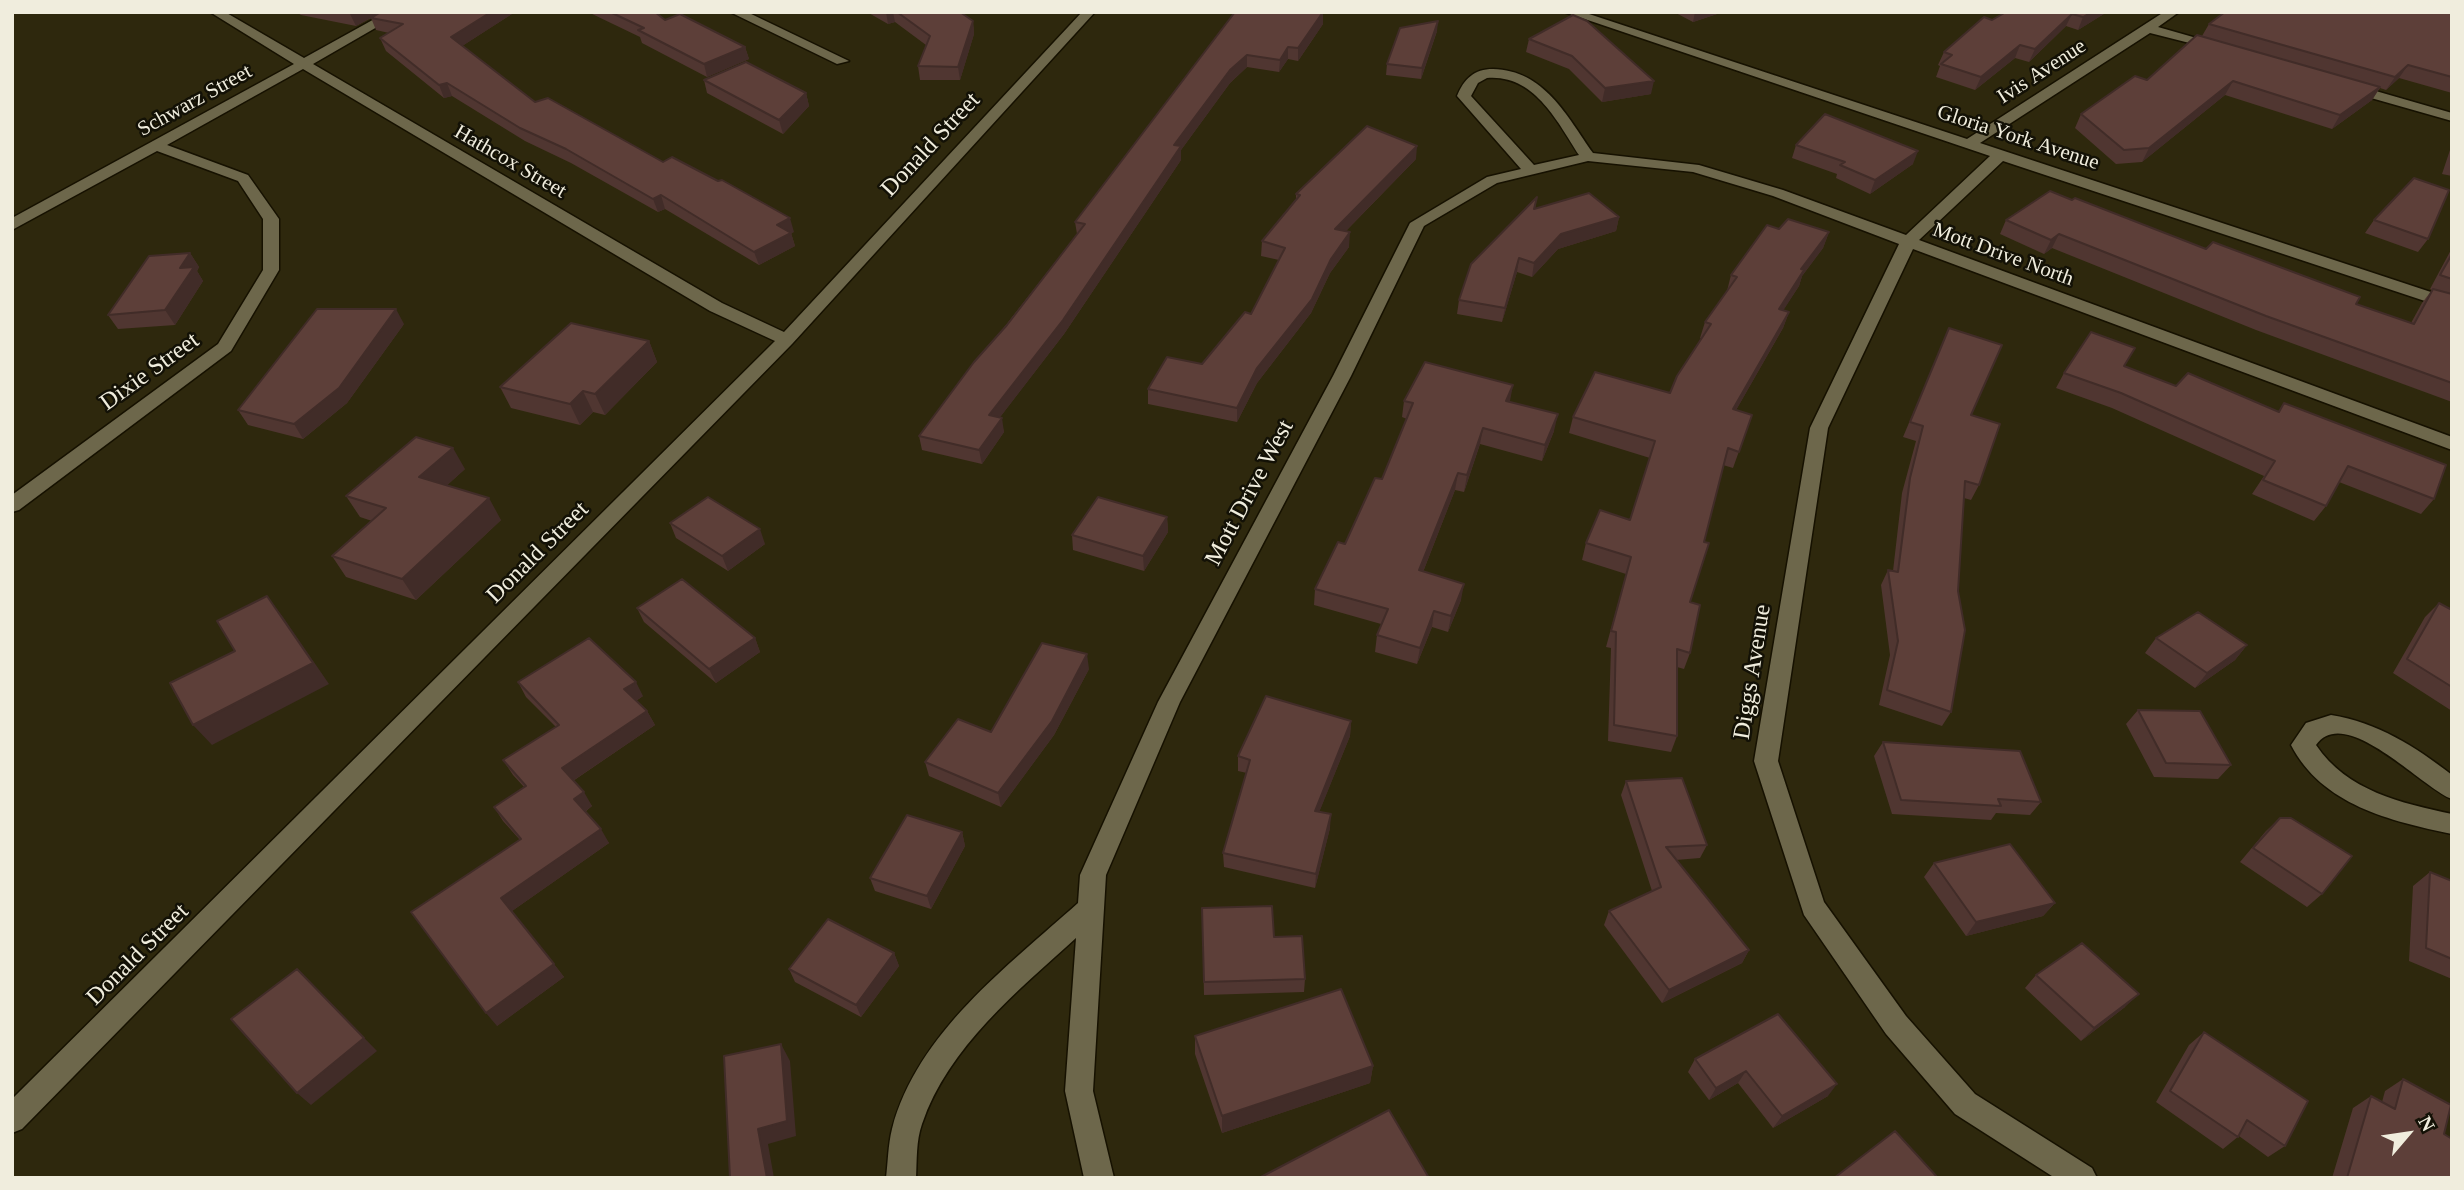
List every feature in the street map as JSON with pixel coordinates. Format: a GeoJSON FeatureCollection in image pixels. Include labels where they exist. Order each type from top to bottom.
{"type":"FeatureCollection","features":[{"type":"Feature","properties":{"kind":"street","name":"Hathcox Street"},"geometry":{"type":"LineString","coordinates":[[216,12],[716,307],[786,340]]}},
{"type":"Feature","properties":{"kind":"street","name":"Schwarz Street"},"geometry":{"type":"LineString","coordinates":[[12,225],[397,12]]}},
{"type":"Feature","properties":{"kind":"street"},"geometry":{"type":"LineString","coordinates":[[736,12],[842,61]]}},
{"type":"Feature","properties":{"kind":"street","name":"Donald Street"},"geometry":{"type":"LineString","coordinates":[[12,1119],[786,340],[1089,12]]}},
{"type":"Feature","properties":{"kind":"street","name":"Gloria York Avenue"},"geometry":{"type":"LineString","coordinates":[[1572,12],[2452,305]]}},
{"type":"Feature","properties":{"kind":"street","name":"Ivis Avenue"},"geometry":{"type":"LineString","coordinates":[[1969,144],[2173,12]]}},
{"type":"Feature","properties":{"kind":"street"},"geometry":{"type":"LineString","coordinates":[[2148,29],[2227,52]]}},
{"type":"Feature","properties":{"kind":"street"},"geometry":{"type":"LineString","coordinates":[[1530,170],[1464,96],[1468,84],[1479,74],[1504,72],[1535,84],[1588,157]]}},
{"type":"Feature","properties":{"kind":"street"},"geometry":{"type":"LineString","coordinates":[[2333,82],[2452,117]]}},
{"type":"Feature","properties":{"kind":"street","name":"Dixie Street"},"geometry":{"type":"LineString","coordinates":[[12,505],[225,347],[271,270],[271,219],[243,178],[157,146]]}},
{"type":"Feature","properties":{"kind":"street","name":"Diggs Avenue"},"geometry":{"type":"LineString","coordinates":[[2001,154],[1908,242],[1819,428],[1766,761],[1813,907],[1896,1025],[1965,1104],[2082,1178]]}},
{"type":"Feature","properties":{"kind":"street","name":"Mott Drive North"},"geometry":{"type":"LineString","coordinates":[[1530,170],[1588,157],[1695,168],[1778,193],[2452,444]]}},
{"type":"Feature","properties":{"kind":"street","name":"Mott Drive West"},"geometry":{"type":"LineString","coordinates":[[1100,1178],[1079,1091],[1093,875],[1169,702],[1342,376],[1418,223],[1492,180],[1530,170]]}},
{"type":"Feature","properties":{"kind":"street"},"geometry":{"type":"LineString","coordinates":[[2452,789],[2389,744],[2357,729],[2333,723],[2316,726],[2307,734],[2303,745],[2312,763],[2339,787],[2402,812],[2452,824]]}},
{"type":"Feature","properties":{"kind":"street"},"geometry":{"type":"LineString","coordinates":[[901,1178],[908,1122],[934,1068],[972,1018],[1091,908]]}},
{"type":"Feature","properties":{"kind":"building"},"geometry":{"type":"Polygon","coordinates":[[[381,12],[491,12],[451,37],[535,102],[548,98],[663,162],[672,157],[718,181],[722,180],[790,218],[777,225],[791,233],[754,252],[661,195],[653,199],[566,149],[520,128],[447,83],[439,85],[380,38],[403,24],[371,18],[381,12]]]}},
{"type":"Feature","properties":{"kind":"building"},"geometry":{"type":"Polygon","coordinates":[[[610,12],[655,12],[665,20],[680,14],[745,47],[704,64],[638,30],[644,28],[610,12]]]}},
{"type":"Feature","properties":{"kind":"building"},"geometry":{"type":"Polygon","coordinates":[[[897,12],[960,12],[973,21],[958,67],[918,66],[930,36],[897,12]]]}},
{"type":"Feature","properties":{"kind":"building"},"geometry":{"type":"Polygon","coordinates":[[[1235,12],[1323,12],[1298,48],[1288,47],[1280,60],[1247,55],[1230,70],[1174,145],[1181,146],[1063,320],[989,415],[1002,418],[979,450],[919,436],[974,362],[1007,325],[1085,224],[1075,222],[1235,12]]]}},
{"type":"Feature","properties":{"kind":"building"},"geometry":{"type":"Polygon","coordinates":[[[2006,12],[2092,12],[2083,17],[2072,14],[2035,49],[2020,45],[1981,77],[1941,64],[1952,55],[1944,52],[1984,17],[1992,20],[2006,12]]]}},
{"type":"Feature","properties":{"kind":"building"},"geometry":{"type":"Polygon","coordinates":[[[2225,12],[2452,12],[2452,77],[2408,65],[2395,77],[2209,24],[2225,12]]]}},
{"type":"Feature","properties":{"kind":"building"},"geometry":{"type":"Polygon","coordinates":[[[1573,15],[1587,21],[1654,81],[1605,88],[1572,56],[1529,39],[1573,15]]]}},
{"type":"Feature","properties":{"kind":"building"},"geometry":{"type":"Polygon","coordinates":[[[1438,21],[1422,68],[1387,64],[1400,28],[1438,21]]]}},
{"type":"Feature","properties":{"kind":"building"},"geometry":{"type":"Polygon","coordinates":[[[2197,35],[2380,87],[2340,115],[2233,81],[2149,148],[2124,150],[2081,114],[2135,76],[2147,80],[2197,35]]]}},
{"type":"Feature","properties":{"kind":"building"},"geometry":{"type":"Polygon","coordinates":[[[746,62],[806,93],[779,120],[704,80],[746,62]]]}},
{"type":"Feature","properties":{"kind":"building"},"geometry":{"type":"Polygon","coordinates":[[[1825,114],[1918,151],[1875,180],[1840,165],[1845,162],[1796,145],[1825,114]]]}},
{"type":"Feature","properties":{"kind":"building"},"geometry":{"type":"Polygon","coordinates":[[[1367,126],[1417,146],[1335,229],[1350,232],[1331,259],[1312,299],[1257,368],[1237,408],[1148,389],[1167,357],[1202,364],[1245,312],[1251,314],[1285,248],[1262,241],[1300,195],[1296,194],[1367,126]]]}},
{"type":"Feature","properties":{"kind":"building"},"geometry":{"type":"Polygon","coordinates":[[[2414,178],[2449,190],[2428,239],[2374,220],[2414,178]]]}},
{"type":"Feature","properties":{"kind":"building"},"geometry":{"type":"Polygon","coordinates":[[[2050,191],[2072,200],[2075,198],[2206,249],[2213,242],[2360,297],[2356,304],[2414,324],[2433,289],[2452,294],[2452,383],[2266,316],[2059,234],[2051,240],[2006,220],[2050,191]]]}},
{"type":"Feature","properties":{"kind":"building"},"geometry":{"type":"Polygon","coordinates":[[[1589,193],[1619,217],[1561,234],[1534,263],[1519,258],[1505,308],[1459,300],[1471,264],[1537,197],[1534,209],[1589,193]]]}},
{"type":"Feature","properties":{"kind":"building"},"geometry":{"type":"Polygon","coordinates":[[[1788,219],[1829,232],[1801,269],[1804,270],[1779,309],[1789,312],[1733,409],[1752,415],[1739,452],[1728,448],[1704,542],[1709,543],[1690,602],[1700,605],[1690,653],[1677,649],[1677,736],[1614,725],[1616,632],[1611,631],[1631,557],[1586,543],[1600,510],[1630,520],[1655,441],[1573,417],[1595,372],[1670,393],[1677,376],[1711,324],[1705,322],[1737,277],[1731,275],[1767,225],[1779,229],[1788,219]]]}},
{"type":"Feature","properties":{"kind":"building"},"geometry":{"type":"Polygon","coordinates":[[[190,253],[180,268],[194,267],[165,310],[108,315],[149,256],[190,253]]]}},
{"type":"Feature","properties":{"kind":"building"},"geometry":{"type":"Polygon","coordinates":[[[2452,254],[2452,279],[2440,275],[2452,254]]]}},
{"type":"Feature","properties":{"kind":"building"},"geometry":{"type":"Polygon","coordinates":[[[317,309],[396,309],[339,388],[294,424],[238,410],[317,309]]]}},
{"type":"Feature","properties":{"kind":"building"},"geometry":{"type":"Polygon","coordinates":[[[571,323],[649,341],[595,394],[583,391],[570,404],[500,387],[571,323]]]}},
{"type":"Feature","properties":{"kind":"building"},"geometry":{"type":"Polygon","coordinates":[[[1949,328],[2002,345],[1971,415],[2000,424],[1979,485],[1965,481],[1958,591],[1965,630],[1951,712],[1887,690],[1898,641],[1888,570],[1898,572],[1910,478],[1923,426],[1910,422],[1949,328]]]}},
{"type":"Feature","properties":{"kind":"building"},"geometry":{"type":"Polygon","coordinates":[[[2091,332],[2135,348],[2124,366],[2176,386],[2188,373],[2279,412],[2284,403],[2446,465],[2434,499],[2348,466],[2326,506],[2263,480],[2275,461],[2121,393],[2064,373],[2091,332]]]}},
{"type":"Feature","properties":{"kind":"building"},"geometry":{"type":"Polygon","coordinates":[[[1425,362],[1513,385],[1506,401],[1558,414],[1545,445],[1483,428],[1467,475],[1458,473],[1419,570],[1464,584],[1451,616],[1434,611],[1420,648],[1377,635],[1388,609],[1315,589],[1338,542],[1345,544],[1375,478],[1382,479],[1413,403],[1404,401],[1425,362]]]}},
{"type":"Feature","properties":{"kind":"building"},"geometry":{"type":"Polygon","coordinates":[[[416,437],[453,448],[419,477],[489,498],[402,579],[332,556],[386,508],[346,496],[416,437]]]}},
{"type":"Feature","properties":{"kind":"building"},"geometry":{"type":"Polygon","coordinates":[[[708,497],[760,529],[722,556],[670,523],[708,497]]]}},
{"type":"Feature","properties":{"kind":"building"},"geometry":{"type":"Polygon","coordinates":[[[1098,497],[1167,517],[1143,556],[1072,535],[1098,497]]]}},
{"type":"Feature","properties":{"kind":"building"},"geometry":{"type":"Polygon","coordinates":[[[682,579],[755,638],[709,669],[637,608],[682,579]]]}},
{"type":"Feature","properties":{"kind":"building"},"geometry":{"type":"Polygon","coordinates":[[[267,596],[313,663],[193,725],[170,683],[235,651],[217,621],[267,596]]]}},
{"type":"Feature","properties":{"kind":"building"},"geometry":{"type":"Polygon","coordinates":[[[2439,603],[2452,610],[2452,687],[2407,659],[2439,603]]]}},
{"type":"Feature","properties":{"kind":"building"},"geometry":{"type":"Polygon","coordinates":[[[2198,612],[2247,645],[2207,673],[2156,638],[2198,612]]]}},
{"type":"Feature","properties":{"kind":"building"},"geometry":{"type":"Polygon","coordinates":[[[589,638],[636,682],[624,689],[647,711],[562,768],[584,792],[574,799],[601,829],[501,898],[554,964],[486,1013],[411,912],[521,839],[494,807],[526,786],[503,760],[559,725],[518,682],[589,638]]]}},
{"type":"Feature","properties":{"kind":"building"},"geometry":{"type":"Polygon","coordinates":[[[1042,643],[1087,654],[1052,721],[998,793],[925,762],[958,719],[991,732],[1042,643]]]}},
{"type":"Feature","properties":{"kind":"building"},"geometry":{"type":"Polygon","coordinates":[[[1266,696],[1351,721],[1315,811],[1331,814],[1316,874],[1223,853],[1250,760],[1238,756],[1266,696]]]}},
{"type":"Feature","properties":{"kind":"building"},"geometry":{"type":"Polygon","coordinates":[[[2138,710],[2200,711],[2231,765],[2166,763],[2138,710]]]}},
{"type":"Feature","properties":{"kind":"building"},"geometry":{"type":"Polygon","coordinates":[[[1883,742],[2020,751],[2041,802],[1998,799],[2001,806],[1901,800],[1883,742]]]}},
{"type":"Feature","properties":{"kind":"building"},"geometry":{"type":"Polygon","coordinates":[[[1682,778],[1707,845],[1666,847],[1749,950],[1669,990],[1609,911],[1661,887],[1626,781],[1682,778]]]}},
{"type":"Feature","properties":{"kind":"building"},"geometry":{"type":"Polygon","coordinates":[[[907,815],[962,832],[927,896],[870,878],[907,815]]]}},
{"type":"Feature","properties":{"kind":"building"},"geometry":{"type":"Polygon","coordinates":[[[2280,818],[2291,818],[2352,856],[2322,894],[2253,848],[2280,818]]]}},
{"type":"Feature","properties":{"kind":"building"},"geometry":{"type":"Polygon","coordinates":[[[2010,844],[2055,903],[1976,922],[1934,863],[2010,844]]]}},
{"type":"Feature","properties":{"kind":"building"},"geometry":{"type":"Polygon","coordinates":[[[2430,872],[2452,881],[2452,959],[2426,948],[2430,872]]]}},
{"type":"Feature","properties":{"kind":"building"},"geometry":{"type":"Polygon","coordinates":[[[1272,906],[1274,937],[1302,936],[1305,979],[1204,982],[1202,908],[1272,906]]]}},
{"type":"Feature","properties":{"kind":"building"},"geometry":{"type":"Polygon","coordinates":[[[828,919],[894,953],[856,1005],[789,969],[828,919]]]}},
{"type":"Feature","properties":{"kind":"building"},"geometry":{"type":"Polygon","coordinates":[[[2082,943],[2139,994],[2094,1028],[2036,975],[2082,943]]]}},
{"type":"Feature","properties":{"kind":"building"},"geometry":{"type":"Polygon","coordinates":[[[297,969],[364,1038],[297,1093],[231,1019],[297,969]]]}},
{"type":"Feature","properties":{"kind":"building"},"geometry":{"type":"Polygon","coordinates":[[[1341,989],[1373,1066],[1222,1116],[1195,1036],[1341,989]]]}},
{"type":"Feature","properties":{"kind":"building"},"geometry":{"type":"Polygon","coordinates":[[[1778,1014],[1837,1084],[1782,1116],[1746,1071],[1716,1088],[1695,1059],[1778,1014]]]}},
{"type":"Feature","properties":{"kind":"building"},"geometry":{"type":"Polygon","coordinates":[[[2204,1032],[2308,1101],[2285,1146],[2247,1120],[2238,1137],[2170,1091],[2204,1032]]]}},
{"type":"Feature","properties":{"kind":"building"},"geometry":{"type":"Polygon","coordinates":[[[781,1044],[787,1121],[758,1129],[767,1178],[730,1178],[724,1056],[781,1044]]]}},
{"type":"Feature","properties":{"kind":"building"},"geometry":{"type":"Polygon","coordinates":[[[2403,1079],[2451,1105],[2444,1134],[2452,1139],[2452,1178],[2347,1178],[2371,1096],[2395,1109],[2403,1079]]]}},
{"type":"Feature","properties":{"kind":"building"},"geometry":{"type":"Polygon","coordinates":[[[1389,1110],[1429,1178],[1259,1178],[1389,1110]]]}},
{"type":"Feature","properties":{"kind":"building"},"geometry":{"type":"Polygon","coordinates":[[[1895,1131],[1938,1178],[1834,1178],[1895,1131]]]}}]}
